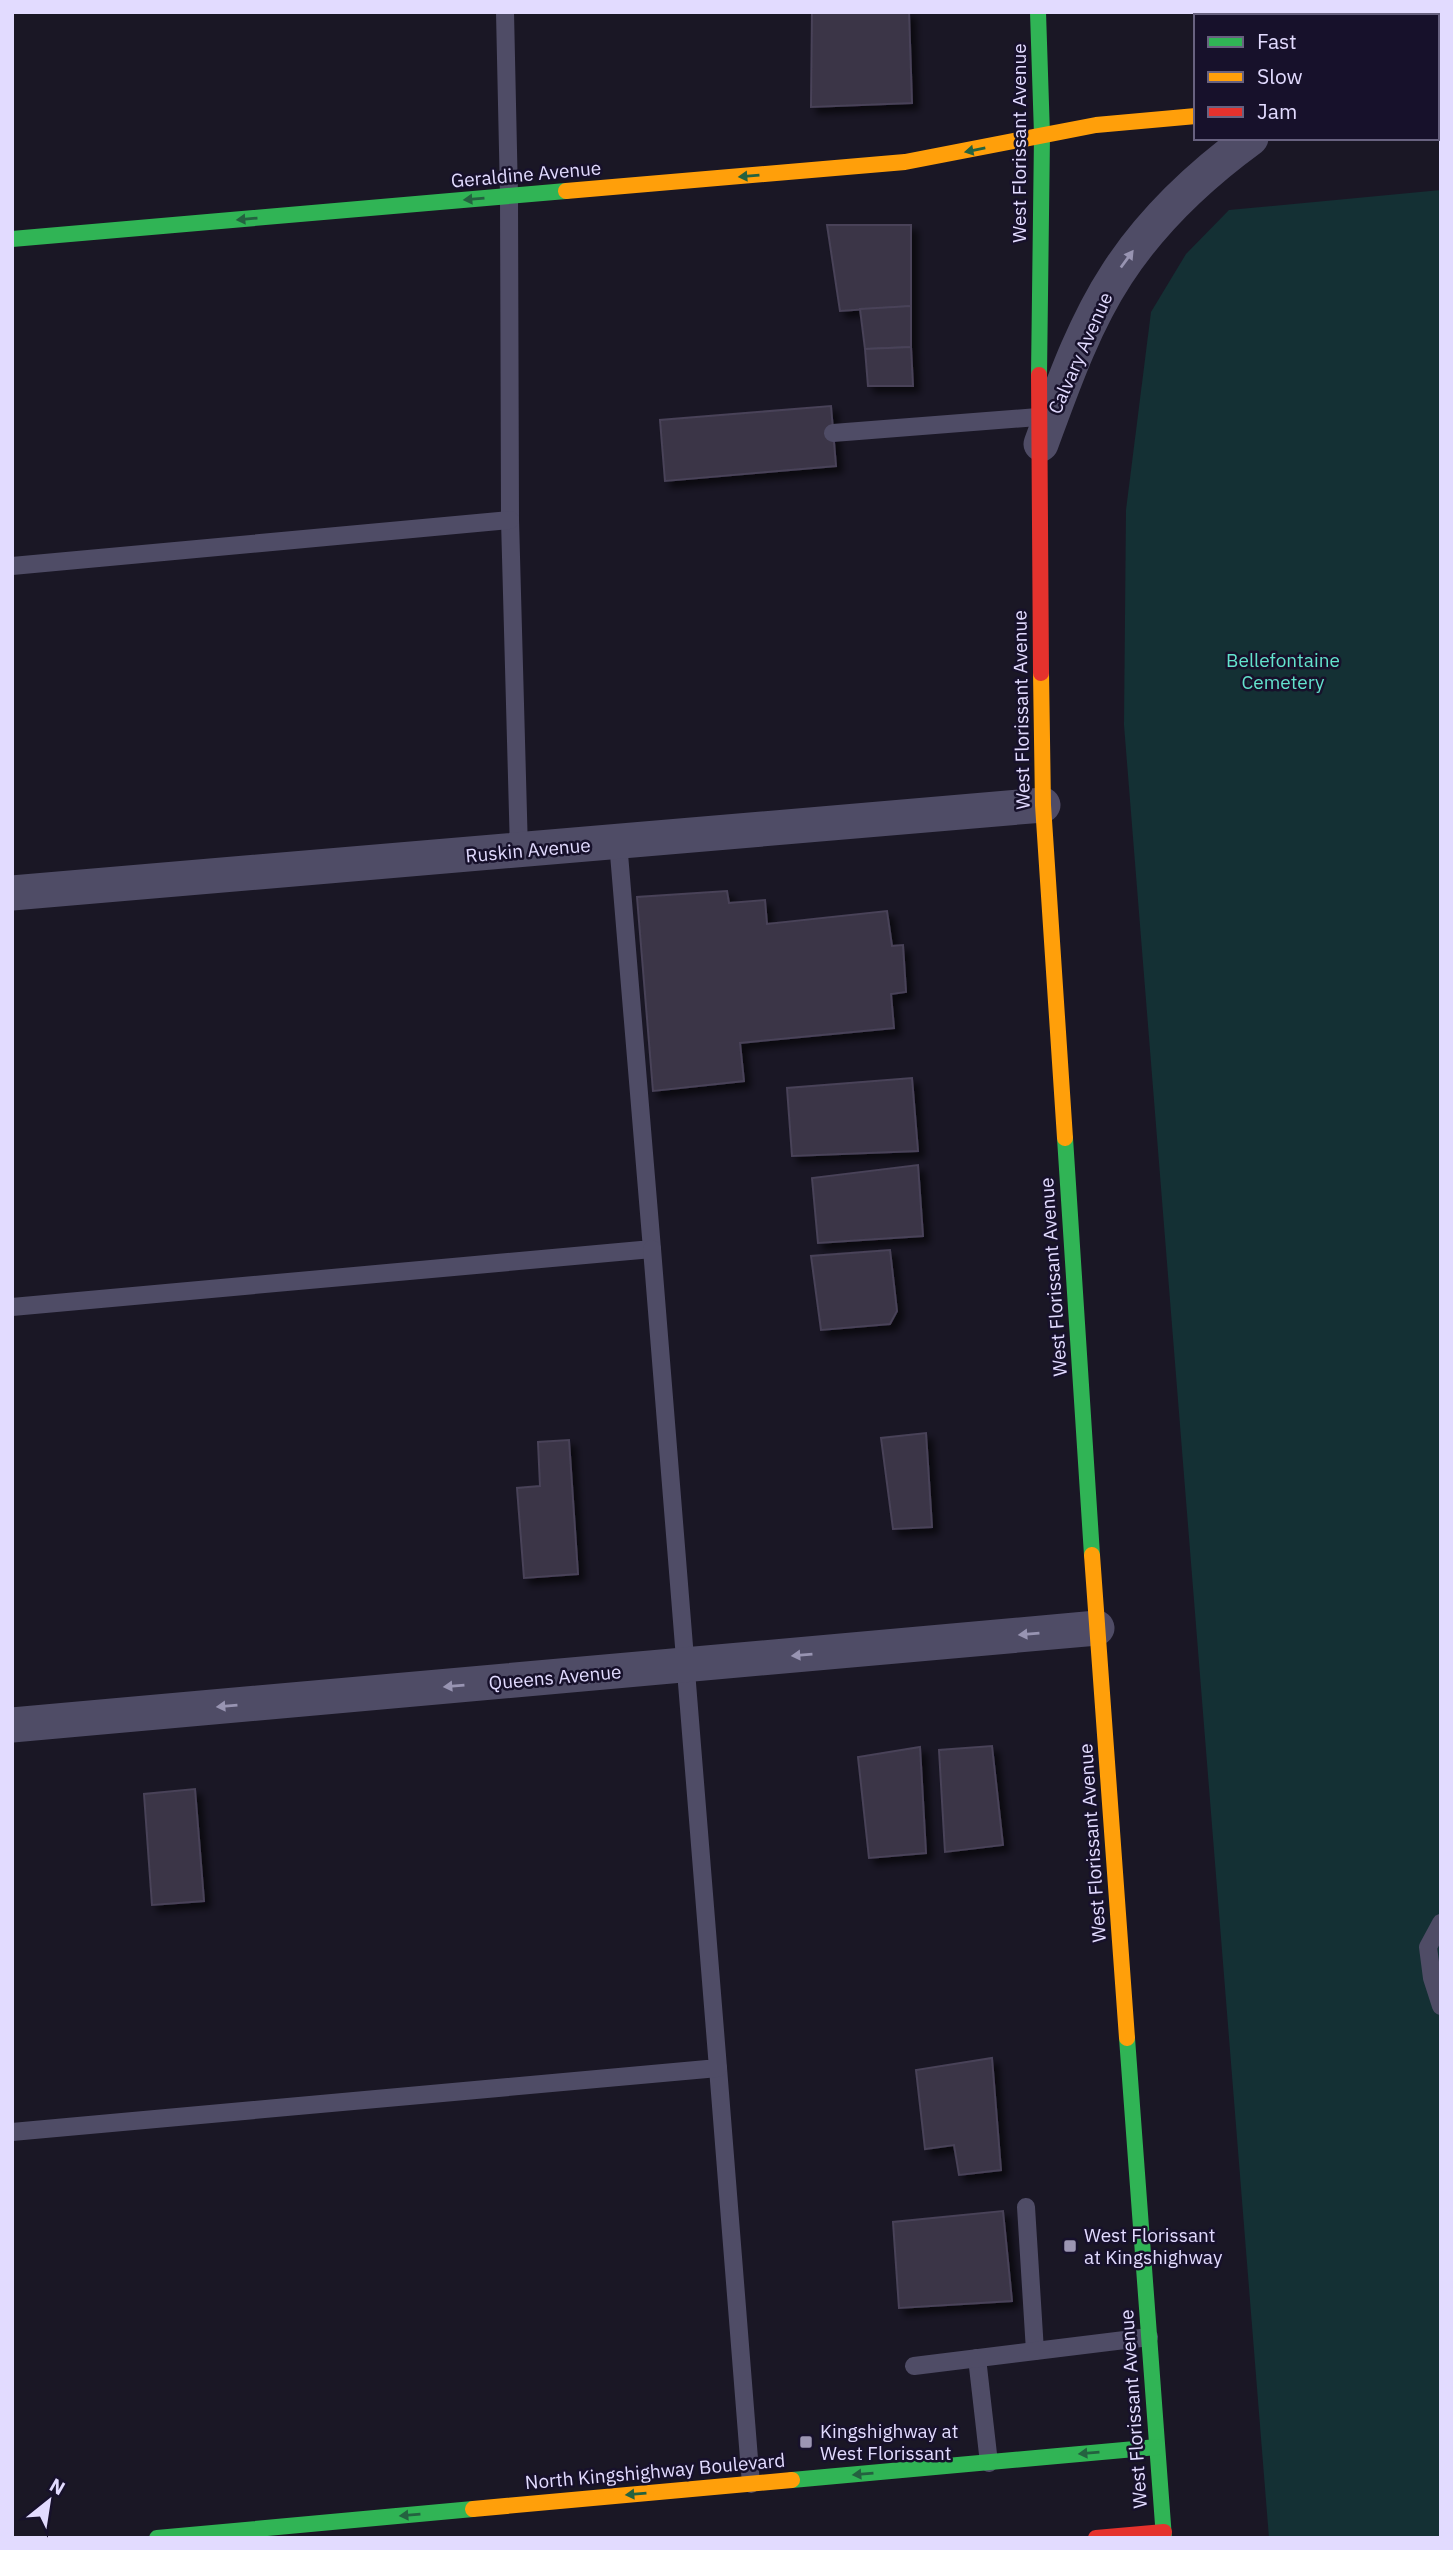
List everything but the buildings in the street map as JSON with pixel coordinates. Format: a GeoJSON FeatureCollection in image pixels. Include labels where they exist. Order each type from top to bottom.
{"type":"FeatureCollection","features":[{"type":"Feature","properties":{"kind":"main road","name":"West Florissant Avenue"},"geometry":{"type":"LineString","coordinates":[[1038,12],[1042,135],[1038,454],[1043,805],[1097,1628],[1164,2535]]}},
{"type":"Feature","properties":{"kind":"main road"},"geometry":{"type":"LineString","coordinates":[[1042,135],[1096,125],[1194,116]]}},
{"type":"Feature","properties":{"kind":"main road","name":"Geraldine Avenue"},"geometry":{"type":"LineString","coordinates":[[12,239],[905,162],[1042,135]]}},
{"type":"Feature","properties":{"kind":"main road","name":"North Kingshighway Boulevard"},"geometry":{"type":"LineString","coordinates":[[157,2538],[1157,2447]]}},
{"type":"Feature","properties":{"kind":"main road"},"geometry":{"type":"LineString","coordinates":[[1096,2538],[1164,2535]]}},
{"type":"Feature","properties":{"kind":"street","name":"Calvary Avenue"},"geometry":{"type":"LineString","coordinates":[[1038,454],[1063,385],[1116,275],[1145,236],[1175,203],[1214,165],[1248,140]]}},
{"type":"Feature","properties":{"kind":"street","name":"Ruskin Avenue"},"geometry":{"type":"LineString","coordinates":[[12,893],[1043,805]]}},
{"type":"Feature","properties":{"kind":"street","name":"Queens Avenue"},"geometry":{"type":"LineString","coordinates":[[12,1725],[1097,1628]]}},
{"type":"Feature","properties":{"kind":"lane"},"geometry":{"type":"LineString","coordinates":[[505,12],[509,196],[510,520],[519,851]]}},
{"type":"Feature","properties":{"kind":"lane"},"geometry":{"type":"LineString","coordinates":[[833,433],[1038,418]]}},
{"type":"Feature","properties":{"kind":"lane"},"geometry":{"type":"LineString","coordinates":[[12,566],[510,520]]}},
{"type":"Feature","properties":{"kind":"lane"},"geometry":{"type":"LineString","coordinates":[[618,842],[687,1666],[751,2484]]}},
{"type":"Feature","properties":{"kind":"lane"},"geometry":{"type":"LineString","coordinates":[[12,1307],[652,1249]]}},
{"type":"Feature","properties":{"kind":"lane"},"geometry":{"type":"LineString","coordinates":[[1441,1923],[1428,1947],[1432,1978],[1441,2006]]}},
{"type":"Feature","properties":{"kind":"lane"},"geometry":{"type":"LineString","coordinates":[[12,2132],[718,2068]]}},
{"type":"Feature","properties":{"kind":"lane"},"geometry":{"type":"LineString","coordinates":[[1026,2207],[1035,2351]]}},
{"type":"Feature","properties":{"kind":"lane"},"geometry":{"type":"LineString","coordinates":[[914,2366],[1149,2337]]}},
{"type":"Feature","properties":{"kind":"lane"},"geometry":{"type":"LineString","coordinates":[[977,2358],[989,2463]]}},
{"type":"Feature","properties":{"kind":"green space"},"geometry":{"type":"Polygon","coordinates":[[[1251,12],[1441,12],[1441,48],[1439,14],[1251,12]]]}},
{"type":"Feature","properties":{"kind":"green space","name":"Bellefontaine Cemetery"},"geometry":{"type":"Polygon","coordinates":[[[1441,190],[1441,2538],[1269,2538],[1124,725],[1126,510],[1151,312],[1186,254],[1229,210],[1441,190]]]}},
{"type":"Feature","properties":{"kind":"traffic: fast"},"geometry":{"type":"LineString","coordinates":[[1038,12],[1042,135],[1039,375]]}},
{"type":"Feature","properties":{"kind":"traffic: fast"},"geometry":{"type":"LineString","coordinates":[[12,239],[566,191]]}},
{"type":"Feature","properties":{"kind":"traffic: fast"},"geometry":{"type":"LineString","coordinates":[[1065,1138],[1092,1555]]}},
{"type":"Feature","properties":{"kind":"traffic: fast"},"geometry":{"type":"LineString","coordinates":[[1127,2038],[1164,2538]]}},
{"type":"Feature","properties":{"kind":"traffic: fast"},"geometry":{"type":"LineString","coordinates":[[792,2480],[1157,2447]]}},
{"type":"Feature","properties":{"kind":"traffic: fast"},"geometry":{"type":"LineString","coordinates":[[157,2538],[473,2509]]}},
{"type":"Feature","properties":{"kind":"traffic: slow"},"geometry":{"type":"LineString","coordinates":[[566,191],[905,162],[1096,125],[1194,116]]}},
{"type":"Feature","properties":{"kind":"traffic: slow"},"geometry":{"type":"LineString","coordinates":[[1041,673],[1043,805],[1065,1138]]}},
{"type":"Feature","properties":{"kind":"traffic: slow"},"geometry":{"type":"LineString","coordinates":[[1092,1555],[1127,2038]]}},
{"type":"Feature","properties":{"kind":"traffic: slow"},"geometry":{"type":"LineString","coordinates":[[473,2509],[792,2480]]}},
{"type":"Feature","properties":{"kind":"traffic: jam"},"geometry":{"type":"LineString","coordinates":[[1039,375],[1041,673]]}},
{"type":"Feature","properties":{"kind":"traffic: jam"},"geometry":{"type":"LineString","coordinates":[[1096,2538],[1164,2532]]}},
{"type":"Feature","properties":{"kind":"place","name":"West Florissant at Kingshighway"},"geometry":{"type":"Point","coordinates":[1070,2246]}},
{"type":"Feature","properties":{"kind":"place","name":"Kingshighway at West Florissant"},"geometry":{"type":"Point","coordinates":[806,2442]}}]}
